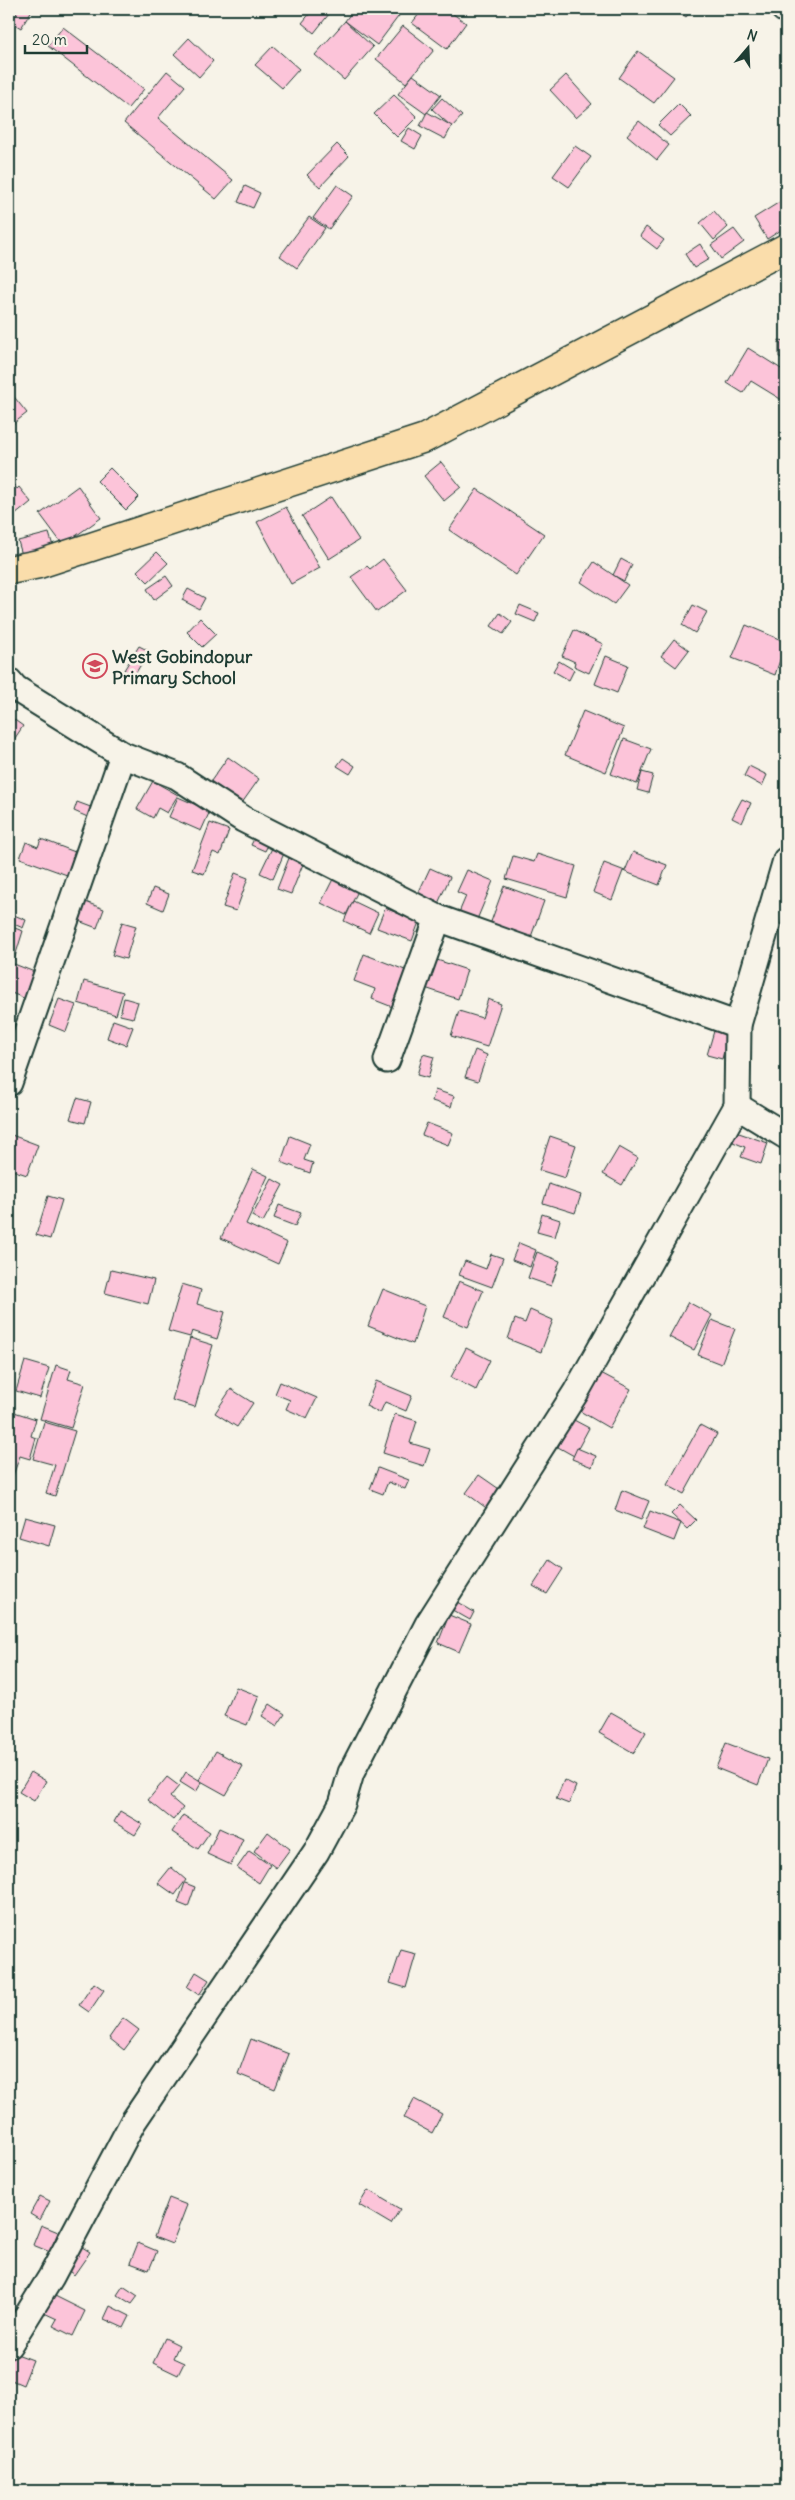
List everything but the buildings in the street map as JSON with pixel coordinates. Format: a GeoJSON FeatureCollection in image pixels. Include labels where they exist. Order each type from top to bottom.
{"type":"FeatureCollection","features":[{"type":"Feature","properties":{"kind":"main road"},"geometry":{"type":"LineString","coordinates":[[9,570],[39,564],[425,438],[786,248]]}},
{"type":"Feature","properties":{"kind":"street"},"geometry":{"type":"LineString","coordinates":[[9,681],[15,688],[123,755],[177,776],[243,820],[438,918],[738,1025]]}},
{"type":"Feature","properties":{"kind":"street"},"geometry":{"type":"LineString","coordinates":[[9,1082],[123,755]]}},
{"type":"Feature","properties":{"kind":"street"},"geometry":{"type":"LineString","coordinates":[[9,2345],[51,2277],[133,2122],[316,1852],[342,1804],[351,1773],[428,1624],[576,1392],[737,1106],[738,1025],[786,860]]}},
{"type":"Feature","properties":{"kind":"street"},"geometry":{"type":"LineString","coordinates":[[387,1060],[438,918]]}},
{"type":"Feature","properties":{"kind":"street"},"geometry":{"type":"LineString","coordinates":[[737,1106],[786,1136]]}},
{"type":"Feature","properties":{"kind":"place","name":"West Gobindopur Primary School"},"geometry":{"type":"Point","coordinates":[95,666]}}]}
